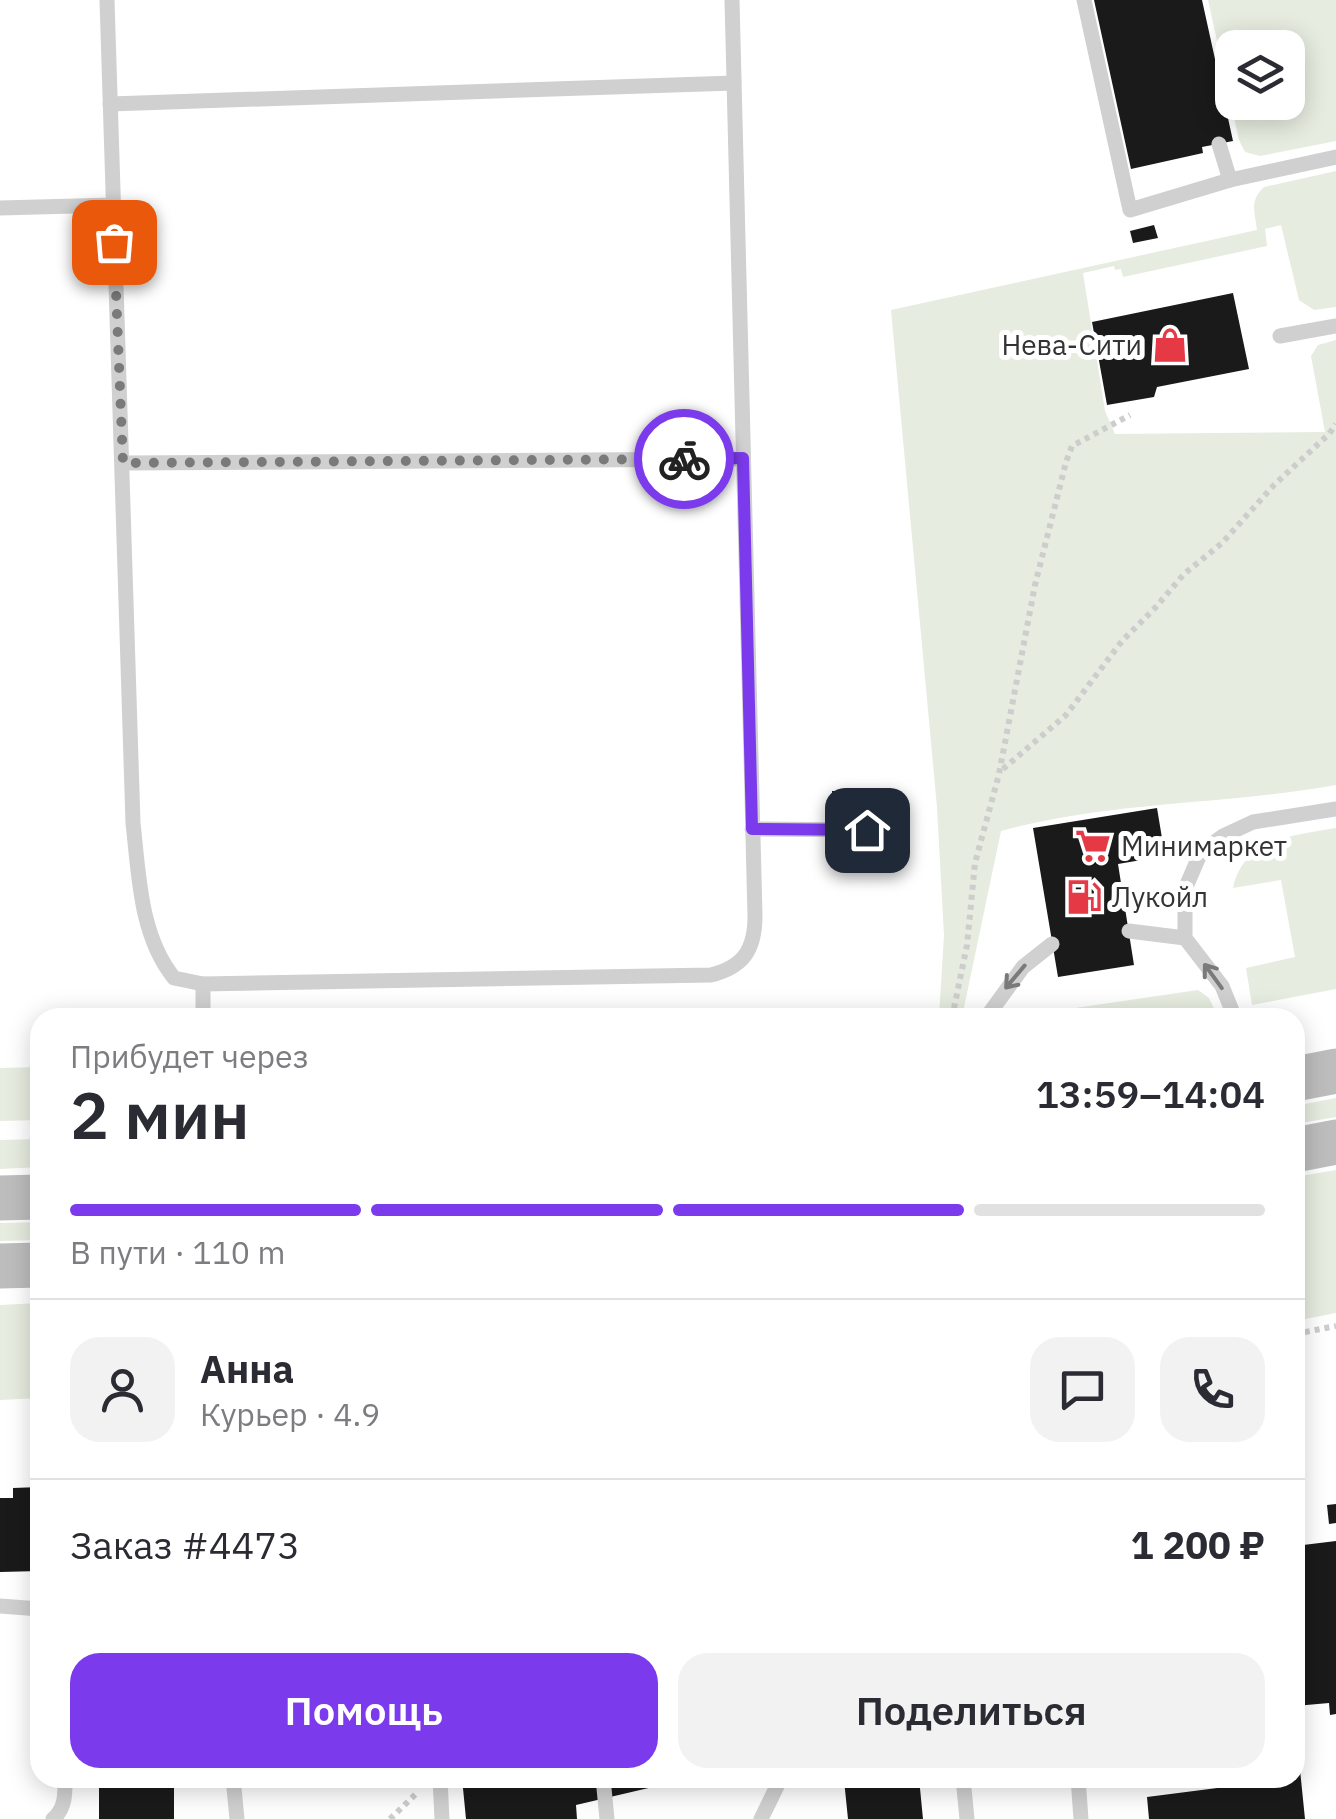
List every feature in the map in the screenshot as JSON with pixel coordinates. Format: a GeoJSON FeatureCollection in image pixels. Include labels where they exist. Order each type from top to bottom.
{"type":"FeatureCollection","features":[{"type":"Feature","properties":{"kind":"street"},"geometry":{"type":"LineString","coordinates":[[1305,1077],[1336,1071]]}},
{"type":"Feature","properties":{"kind":"street"},"geometry":{"type":"LineString","coordinates":[[1305,1148],[1336,1142]]}},
{"type":"Feature","properties":{"kind":"street"},"geometry":{"type":"LineString","coordinates":[[0,1198],[30,1197]]}},
{"type":"Feature","properties":{"kind":"street"},"geometry":{"type":"LineString","coordinates":[[0,1266],[30,1264]]}},
{"type":"Feature","properties":{"kind":"lane"},"geometry":{"type":"LineString","coordinates":[[107,0],[133,823],[140,889],[157,957],[174,978],[203,984],[691,976],[730,970],[746,958],[756,937],[732,0]]}},
{"type":"Feature","properties":{"kind":"lane"},"geometry":{"type":"LineString","coordinates":[[1084,0],[1130,210],[1230,180],[1336,157]]}},
{"type":"Feature","properties":{"kind":"lane"},"geometry":{"type":"LineString","coordinates":[[110,104],[734,83]]}},
{"type":"Feature","properties":{"kind":"lane"},"geometry":{"type":"LineString","coordinates":[[1218,144],[1230,180]]}},
{"type":"Feature","properties":{"kind":"lane"},"geometry":{"type":"LineString","coordinates":[[0,208],[113,205]]}},
{"type":"Feature","properties":{"kind":"lane"},"geometry":{"type":"LineString","coordinates":[[1280,336],[1336,326]]}},
{"type":"Feature","properties":{"kind":"lane"},"geometry":{"type":"LineString","coordinates":[[123,463],[743,458]]}},
{"type":"Feature","properties":{"kind":"lane"},"geometry":{"type":"LineString","coordinates":[[1231,1008],[1222,986],[1185,938],[1185,889],[1201,852],[1253,822],[1336,808]]}},
{"type":"Feature","properties":{"kind":"lane"},"geometry":{"type":"LineString","coordinates":[[752,829],[867,830]]}},
{"type":"Feature","properties":{"kind":"lane"},"geometry":{"type":"LineString","coordinates":[[1129,931],[1185,938]]}},
{"type":"Feature","properties":{"kind":"lane"},"geometry":{"type":"LineString","coordinates":[[993,1008],[1023,967],[1052,944]]}},
{"type":"Feature","properties":{"kind":"lane"},"geometry":{"type":"LineString","coordinates":[[203,984],[203,1008]]}},
{"type":"Feature","properties":{"kind":"lane"},"geometry":{"type":"LineString","coordinates":[[0,1606],[30,1608]]}},
{"type":"Feature","properties":{"kind":"lane"},"geometry":{"type":"LineString","coordinates":[[53,1819],[60,1813],[65,1788]]}},
{"type":"Feature","properties":{"kind":"lane"},"geometry":{"type":"LineString","coordinates":[[235,1788],[237,1819]]}},
{"type":"Feature","properties":{"kind":"lane"},"geometry":{"type":"LineString","coordinates":[[440,1788],[442,1819]]}},
{"type":"Feature","properties":{"kind":"lane"},"geometry":{"type":"LineString","coordinates":[[604,1788],[607,1819]]}},
{"type":"Feature","properties":{"kind":"lane"},"geometry":{"type":"LineString","coordinates":[[761,1819],[776,1788]]}},
{"type":"Feature","properties":{"kind":"lane"},"geometry":{"type":"LineString","coordinates":[[964,1788],[967,1819]]}},
{"type":"Feature","properties":{"kind":"lane"},"geometry":{"type":"LineString","coordinates":[[1079,1788],[1081,1819]]}},
{"type":"Feature","properties":{"kind":"path"},"geometry":{"type":"LineString","coordinates":[[954,1008],[975,864],[999,774],[1035,585],[1066,462],[1072,446],[1130,416]]}},
{"type":"Feature","properties":{"kind":"path"},"geometry":{"type":"LineString","coordinates":[[999,774],[1008,761],[1066,715],[1122,641],[1184,574],[1222,543],[1336,424]]}},
{"type":"Feature","properties":{"kind":"path"},"geometry":{"type":"LineString","coordinates":[[1305,1332],[1336,1326]]}},
{"type":"Feature","properties":{"kind":"path"},"geometry":{"type":"LineString","coordinates":[[390,1819],[423,1788]]}},
{"type":"Feature","properties":{"kind":"shaded area"},"geometry":{"type":"Polygon","coordinates":[[[1208,0],[1336,0],[1336,141],[1260,156],[1245,152],[1235,120],[1305,120],[1305,30],[1215,32],[1208,0]]]}},
{"type":"Feature","properties":{"kind":"shaded area"},"geometry":{"type":"Polygon","coordinates":[[[1336,171],[1336,307],[1314,310],[1299,300],[1281,225],[1265,229],[1267,246],[1123,277],[1121,269],[1115,270],[1114,266],[1083,273],[1105,411],[1115,434],[1325,432],[1311,356],[1318,345],[1336,340],[1336,785],[1084,814],[1001,831],[964,1008],[940,1008],[944,935],[937,807],[891,310],[1257,230],[1255,202],[1264,187],[1336,171]]]}},
{"type":"Feature","properties":{"kind":"shaded area"},"geometry":{"type":"Polygon","coordinates":[[[1336,828],[1336,989],[1252,1005],[1246,968],[1295,957],[1281,880],[1233,888],[1239,872],[1259,849],[1273,842],[1336,828]]]}},
{"type":"Feature","properties":{"kind":"shaded area"},"geometry":{"type":"Polygon","coordinates":[[[1198,990],[1209,998],[1214,1008],[1076,1008],[1198,990]]]}},
{"type":"Feature","properties":{"kind":"shaded area"},"geometry":{"type":"Polygon","coordinates":[[[30,1067],[30,1120],[0,1121],[0,1068],[30,1067]]]}},
{"type":"Feature","properties":{"kind":"shaded area"},"geometry":{"type":"Polygon","coordinates":[[[1336,1098],[1336,1117],[1305,1122],[1305,1104],[1336,1098]]]}},
{"type":"Feature","properties":{"kind":"shaded area"},"geometry":{"type":"Polygon","coordinates":[[[30,1139],[30,1168],[0,1169],[0,1140],[30,1139]]]}},
{"type":"Feature","properties":{"kind":"shaded area"},"geometry":{"type":"Polygon","coordinates":[[[1336,1170],[1336,1313],[1305,1319],[1305,1175],[1336,1170]]]}},
{"type":"Feature","properties":{"kind":"shaded area"},"geometry":{"type":"Polygon","coordinates":[[[30,1222],[30,1240],[0,1241],[0,1223],[30,1222]]]}},
{"type":"Feature","properties":{"kind":"shaded area"},"geometry":{"type":"Polygon","coordinates":[[[30,1304],[30,1398],[0,1400],[0,1305],[30,1304]]]}},
{"type":"Feature","properties":{"kind":"building"},"geometry":{"type":"Polygon","coordinates":[[[1094,0],[1202,0],[1215,59],[1215,120],[1228,120],[1233,141],[1202,147],[1203,153],[1131,169],[1094,0]]]}},
{"type":"Feature","properties":{"kind":"building"},"geometry":{"type":"Polygon","coordinates":[[[1154,225],[1158,238],[1133,243],[1130,231],[1154,225]]]}},
{"type":"Feature","properties":{"kind":"building","name":"Нева-Сити"},"geometry":{"type":"Polygon","coordinates":[[[1233,293],[1249,369],[1157,387],[1154,397],[1107,405],[1092,322],[1233,293]]]}},
{"type":"Feature","properties":{"kind":"building"},"geometry":{"type":"Polygon","coordinates":[[[832,791],[853,791],[853,813],[832,812],[832,791]]]}},
{"type":"Feature","properties":{"kind":"building","name":"Лукойл"},"geometry":{"type":"Polygon","coordinates":[[[1157,808],[1165,856],[1118,864],[1134,965],[1058,977],[1033,828],[1157,808]]]}},
{"type":"Feature","properties":{"kind":"building"},"geometry":{"type":"Polygon","coordinates":[[[30,1487],[30,1571],[0,1572],[0,1498],[13,1498],[13,1488],[30,1487]]]}},
{"type":"Feature","properties":{"kind":"building"},"geometry":{"type":"Polygon","coordinates":[[[1336,1504],[1336,1523],[1329,1524],[1327,1505],[1336,1504]]]}},
{"type":"Feature","properties":{"kind":"building"},"geometry":{"type":"Polygon","coordinates":[[[1336,1541],[1336,1714],[1330,1715],[1329,1703],[1305,1705],[1305,1545],[1336,1541]]]}},
{"type":"Feature","properties":{"kind":"building"},"geometry":{"type":"Polygon","coordinates":[[[99,1788],[174,1788],[174,1819],[99,1819],[99,1788]]]}},
{"type":"Feature","properties":{"kind":"building"},"geometry":{"type":"Polygon","coordinates":[[[463,1788],[649,1788],[576,1805],[577,1819],[466,1819],[463,1788]]]}},
{"type":"Feature","properties":{"kind":"building"},"geometry":{"type":"Polygon","coordinates":[[[845,1788],[920,1788],[923,1819],[848,1819],[845,1788]]]}},
{"type":"Feature","properties":{"kind":"building"},"geometry":{"type":"Polygon","coordinates":[[[1217,1788],[1302,1788],[1305,1819],[1149,1819],[1147,1797],[1217,1788]]]}},
{"type":"Feature","properties":{"kind":"way so far"},"geometry":{"type":"LineString","coordinates":[[114,242],[123,463],[684,459]]}},
{"type":"Feature","properties":{"kind":"place","name":"Нева-Сити"},"geometry":{"type":"Point","coordinates":[1170,345]}},
{"type":"Feature","properties":{"kind":"place","name":"Минимаркет"},"geometry":{"type":"Point","coordinates":[1093,846]}},
{"type":"Feature","properties":{"kind":"place","name":"Лукойл"},"geometry":{"type":"Point","coordinates":[1084,897]}},
{"type":"Feature","properties":{"kind":"route"},"geometry":{"type":"LineString","coordinates":[[684,459],[743,458],[752,829],[867,830]]}}]}
